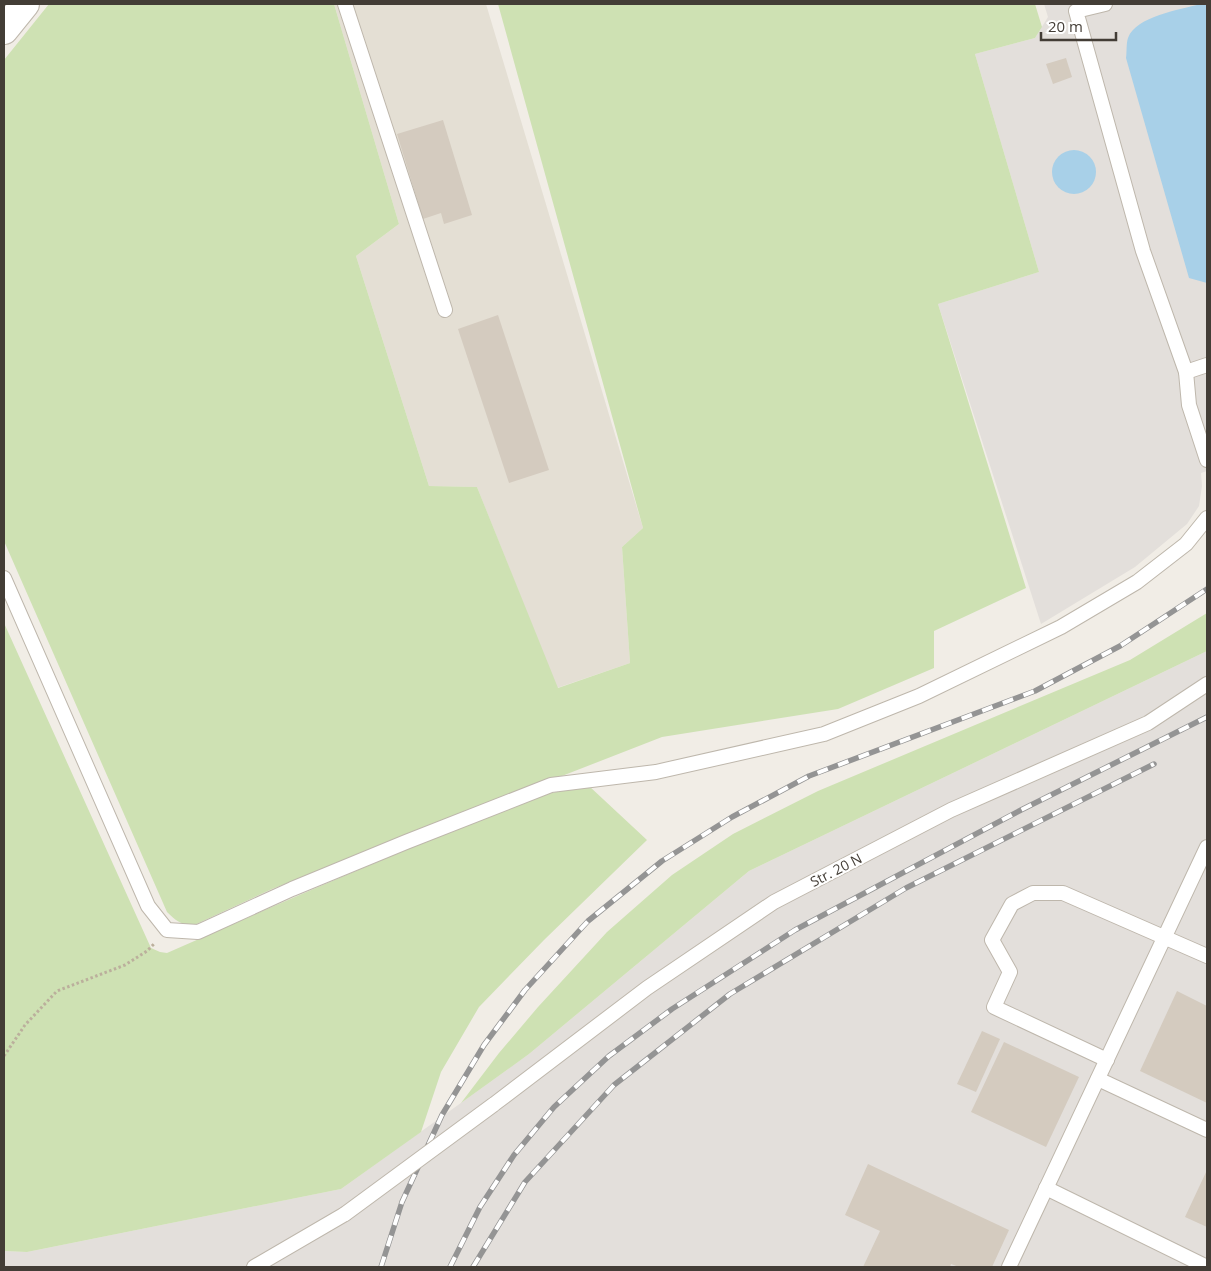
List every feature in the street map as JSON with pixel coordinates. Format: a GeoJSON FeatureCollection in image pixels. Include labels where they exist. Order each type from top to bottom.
{"type":"FeatureCollection","features":[{"type":"Feature","properties":{"kind":"street"},"geometry":{"type":"LineString","coordinates":[[4,30],[25,4]]}},
{"type":"Feature","properties":{"kind":"lane"},"geometry":{"type":"LineString","coordinates":[[345,4],[445,310]]}},
{"type":"Feature","properties":{"kind":"lane"},"geometry":{"type":"LineString","coordinates":[[1105,4],[1075,7],[1143,251],[1186,372],[1189,405],[1207,460]]}},
{"type":"Feature","properties":{"kind":"lane"},"geometry":{"type":"LineString","coordinates":[[1186,372],[1207,365]]}},
{"type":"Feature","properties":{"kind":"lane"},"geometry":{"type":"LineString","coordinates":[[4,578],[148,906],[168,930],[198,932],[300,886],[551,785],[656,772],[824,734],[919,696],[1061,627],[1137,582],[1186,544],[1207,518]]}},
{"type":"Feature","properties":{"kind":"lane","name":"Str. 20 N"},"geometry":{"type":"LineString","coordinates":[[254,1267],[345,1214],[647,988],[774,902],[951,810],[1148,723],[1207,684]]}},
{"type":"Feature","properties":{"kind":"lane"},"geometry":{"type":"LineString","coordinates":[[1009,1267],[1207,847]]}},
{"type":"Feature","properties":{"kind":"lane"},"geometry":{"type":"LineString","coordinates":[[1107,1060],[994,1007],[1010,972],[992,940],[1012,904],[1033,892],[1063,893],[1207,956]]}},
{"type":"Feature","properties":{"kind":"lane"},"geometry":{"type":"LineString","coordinates":[[1098,1079],[1207,1130]]}},
{"type":"Feature","properties":{"kind":"lane"},"geometry":{"type":"LineString","coordinates":[[1046,1188],[1207,1267]]}},
{"type":"Feature","properties":{"kind":"path"},"geometry":{"type":"LineString","coordinates":[[4,1056],[25,1025],[57,991],[125,965],[148,951],[168,930]]}},
{"type":"Feature","properties":{"kind":"shaded area"},"geometry":{"type":"Polygon","coordinates":[[[334,4],[486,4],[643,528],[622,547],[630,663],[557,688],[477,487],[429,486],[356,256],[399,224],[334,4]]]}},
{"type":"Feature","properties":{"kind":"shaded area"},"geometry":{"type":"Polygon","coordinates":[[[1044,4],[1207,4],[1207,471],[1201,473],[1202,486],[1199,506],[1187,524],[1135,567],[1041,624],[938,304],[1039,272],[975,54],[1035,38],[1048,17],[1044,4]]]}},
{"type":"Feature","properties":{"kind":"shaded area"},"geometry":{"type":"Polygon","coordinates":[[[1207,651],[1207,1267],[4,1267],[4,1251],[27,1252],[341,1189],[529,1054],[749,871],[1207,651]]]}},
{"type":"Feature","properties":{"kind":"green space"},"geometry":{"type":"Polygon","coordinates":[[[49,4],[334,4],[399,224],[356,256],[429,486],[477,487],[558,688],[630,663],[622,547],[643,528],[498,4],[1035,4],[1042,27],[1035,38],[975,54],[1039,272],[938,304],[1026,588],[934,631],[934,668],[838,709],[662,737],[272,889],[192,926],[178,921],[167,912],[4,541],[4,60],[49,4]]]}},
{"type":"Feature","properties":{"kind":"green space"},"geometry":{"type":"Polygon","coordinates":[[[1207,613],[1207,651],[749,871],[529,1054],[461,1103],[499,1053],[538,1007],[607,932],[672,875],[733,834],[818,791],[1130,660],[1207,613]]]}},
{"type":"Feature","properties":{"kind":"green space"},"geometry":{"type":"Polygon","coordinates":[[[4,623],[151,948],[160,952],[167,953],[490,815],[529,800],[569,789],[589,786],[647,840],[544,940],[479,1007],[441,1072],[421,1132],[341,1189],[27,1252],[4,1251],[4,623]]]}},
{"type":"Feature","properties":{"kind":"water"},"geometry":{"type":"Polygon","coordinates":[[[1200,4],[1207,4],[1207,283],[1189,278],[1126,58],[1128,38],[1140,24],[1160,15],[1200,4]]]}},
{"type":"Feature","properties":{"kind":"water"},"geometry":{"type":"Polygon","coordinates":[[[1078,150],[1090,156],[1095,163],[1095,181],[1090,188],[1083,193],[1070,194],[1062,191],[1055,184],[1052,168],[1055,160],[1062,153],[1078,150]]]}},
{"type":"Feature","properties":{"kind":"building"},"geometry":{"type":"Polygon","coordinates":[[[1066,58],[1072,77],[1053,84],[1046,64],[1066,58]]]}},
{"type":"Feature","properties":{"kind":"building"},"geometry":{"type":"Polygon","coordinates":[[[443,120],[472,215],[444,224],[441,213],[423,219],[397,134],[443,120]]]}},
{"type":"Feature","properties":{"kind":"building"},"geometry":{"type":"Polygon","coordinates":[[[498,315],[549,470],[509,483],[458,329],[498,315]]]}},
{"type":"Feature","properties":{"kind":"building"},"geometry":{"type":"Polygon","coordinates":[[[1177,991],[1207,1006],[1207,1103],[1140,1071],[1177,991]]]}},
{"type":"Feature","properties":{"kind":"building"},"geometry":{"type":"Polygon","coordinates":[[[982,1031],[1000,1039],[976,1092],[957,1084],[982,1031]]]}},
{"type":"Feature","properties":{"kind":"building"},"geometry":{"type":"Polygon","coordinates":[[[1004,1042],[1079,1077],[1046,1147],[971,1112],[1004,1042]]]}},
{"type":"Feature","properties":{"kind":"building"},"geometry":{"type":"Polygon","coordinates":[[[868,1164],[1009,1230],[992,1267],[959,1267],[951,1264],[950,1267],[863,1267],[880,1231],[845,1215],[868,1164]]]}},
{"type":"Feature","properties":{"kind":"building"},"geometry":{"type":"Polygon","coordinates":[[[1207,1170],[1207,1227],[1185,1217],[1207,1170]]]}},
{"type":"Feature","properties":{"kind":"railway"},"geometry":{"type":"LineString","coordinates":[[381,1267],[402,1202],[442,1115],[484,1045],[525,990],[588,921],[662,861],[732,817],[809,776],[1035,691],[1120,646],[1207,589]]}},
{"type":"Feature","properties":{"kind":"railway"},"geometry":{"type":"LineString","coordinates":[[450,1267],[480,1207],[514,1155],[554,1107],[609,1056],[672,1009],[795,930],[1021,810],[1207,717]]}},
{"type":"Feature","properties":{"kind":"railway"},"geometry":{"type":"LineString","coordinates":[[473,1267],[525,1182],[614,1085],[730,994],[906,888],[1154,764]]}}]}
